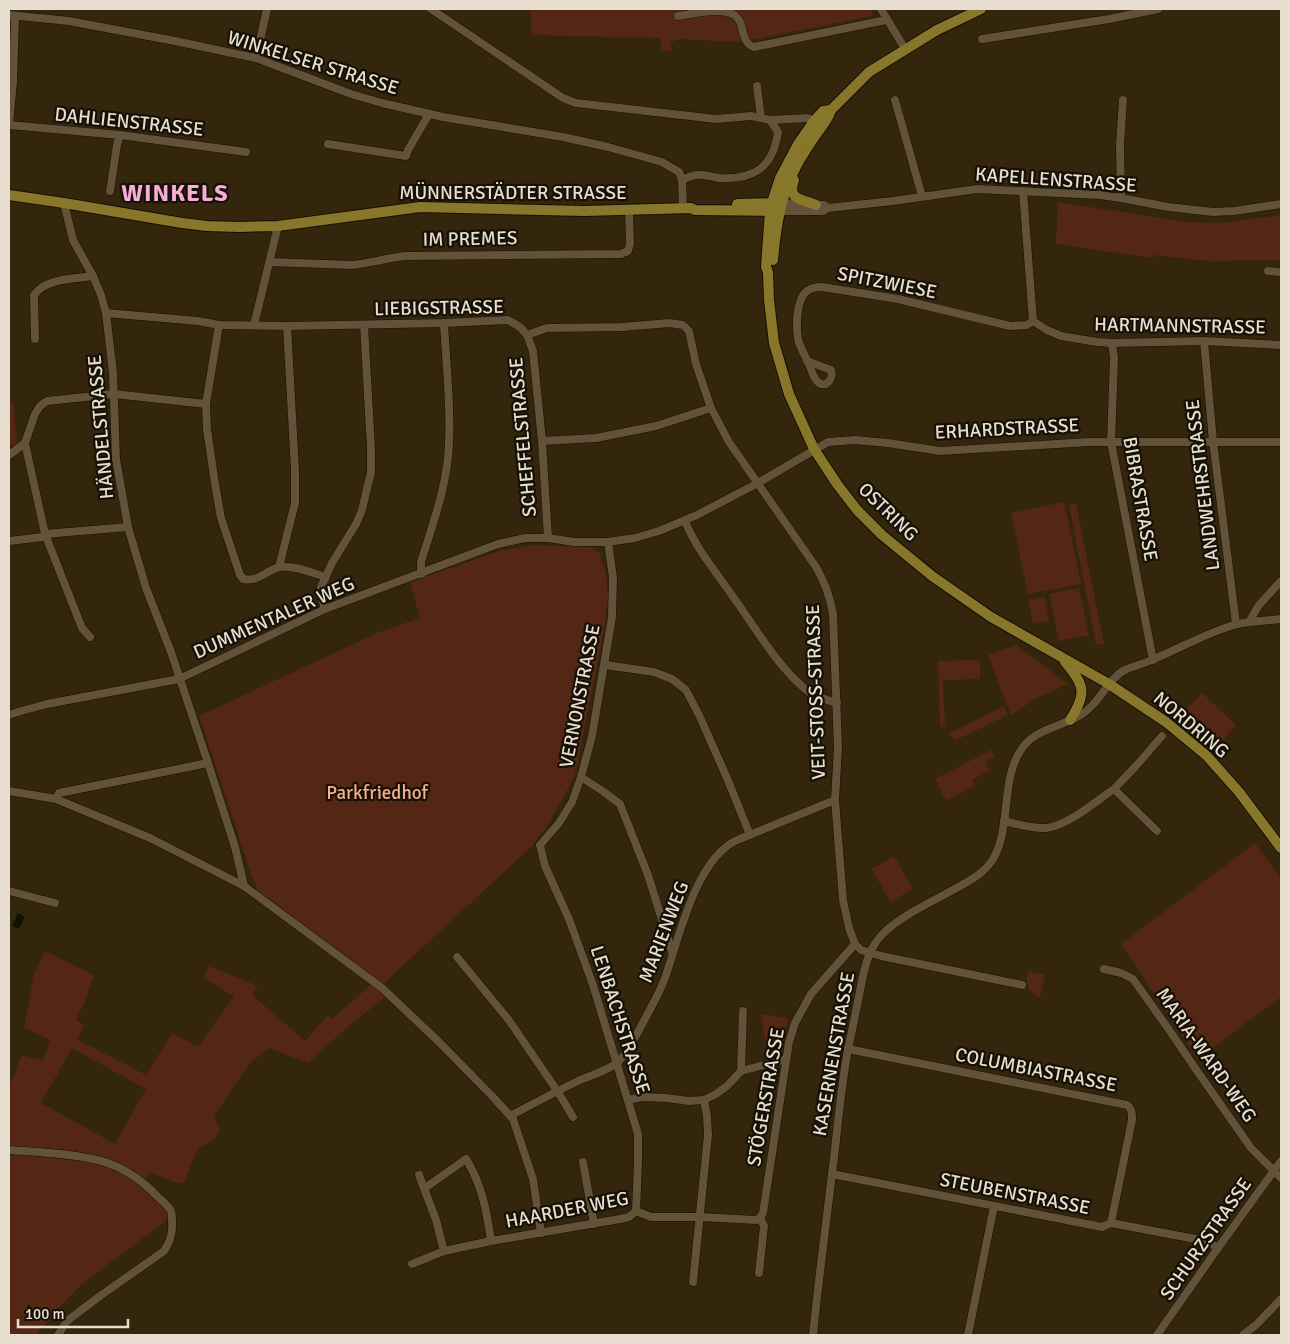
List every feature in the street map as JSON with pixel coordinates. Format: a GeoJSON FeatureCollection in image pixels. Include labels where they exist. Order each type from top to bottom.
{"type":"FeatureCollection","features":[{"type":"Feature","properties":{"kind":"main road","name":"OSTRING"},"geometry":{"type":"LineString","coordinates":[[776,207],[801,158],[829,118],[831,110],[869,72],[936,30],[981,9]]}},
{"type":"Feature","properties":{"kind":"main road","name":"OSTRING"},"geometry":{"type":"LineString","coordinates":[[831,110],[823,111],[814,121],[798,144],[780,178],[766,267],[774,343],[789,394],[814,449],[825,469],[852,504],[882,535],[932,576],[991,617],[1109,684]]}},
{"type":"Feature","properties":{"kind":"main road"},"geometry":{"type":"LineString","coordinates":[[801,158],[802,165],[792,184],[793,194],[802,201],[811,202],[816,205]]}},
{"type":"Feature","properties":{"kind":"main road","name":"MÜNNERSTÄDTER STRASSE"},"geometry":{"type":"LineString","coordinates":[[9,195],[207,226],[239,227],[278,226],[420,207],[584,212],[776,207]]}},
{"type":"Feature","properties":{"kind":"main road"},"geometry":{"type":"LineString","coordinates":[[1059,655],[1076,674],[1081,690],[1081,698],[1077,710],[1070,720]]}},
{"type":"Feature","properties":{"kind":"main road","name":"NORDRING"},"geometry":{"type":"LineString","coordinates":[[1109,684],[1166,722],[1207,756],[1239,792],[1281,848]]}},
{"type":"Feature","properties":{"kind":"street"},"geometry":{"type":"LineString","coordinates":[[256,58],[267,9]]}},
{"type":"Feature","properties":{"kind":"street"},"geometry":{"type":"LineString","coordinates":[[430,9],[563,98],[576,103],[716,119],[751,116],[770,120],[808,118],[814,121]]}},
{"type":"Feature","properties":{"kind":"street"},"geometry":{"type":"LineString","coordinates":[[881,9],[905,50]]}},
{"type":"Feature","properties":{"kind":"street"},"geometry":{"type":"LineString","coordinates":[[982,39],[1109,19],[1158,9]]}},
{"type":"Feature","properties":{"kind":"street"},"geometry":{"type":"LineString","coordinates":[[678,16],[714,11],[730,12],[739,19],[745,40],[750,46],[754,47],[886,20]]}},
{"type":"Feature","properties":{"kind":"street"},"geometry":{"type":"LineString","coordinates":[[9,125],[13,82],[12,16]]}},
{"type":"Feature","properties":{"kind":"street","name":"WINKELSER STRASSE"},"geometry":{"type":"LineString","coordinates":[[12,16],[69,21],[174,40],[256,58],[351,94],[429,114],[563,137],[662,162],[679,172],[682,180]]}},
{"type":"Feature","properties":{"kind":"street"},"geometry":{"type":"LineString","coordinates":[[757,86],[761,118]]}},
{"type":"Feature","properties":{"kind":"street"},"geometry":{"type":"LineString","coordinates":[[895,100],[922,196]]}},
{"type":"Feature","properties":{"kind":"street"},"geometry":{"type":"LineString","coordinates":[[1121,198],[1120,144],[1123,100]]}},
{"type":"Feature","properties":{"kind":"street"},"geometry":{"type":"LineString","coordinates":[[328,144],[406,156],[429,114]]}},
{"type":"Feature","properties":{"kind":"street"},"geometry":{"type":"LineString","coordinates":[[687,208],[682,180],[698,174],[732,179],[748,176],[758,171],[765,164],[776,145],[778,132],[770,120]]}},
{"type":"Feature","properties":{"kind":"street","name":"DAHLIENSTRASSE"},"geometry":{"type":"LineString","coordinates":[[9,125],[120,135],[246,152]]}},
{"type":"Feature","properties":{"kind":"street"},"geometry":{"type":"LineString","coordinates":[[110,191],[120,135]]}},
{"type":"Feature","properties":{"kind":"street","name":"KAPELLENSTRASSE"},"geometry":{"type":"LineString","coordinates":[[776,207],[823,211],[828,208],[977,189],[1121,198],[1168,207],[1213,212],[1281,204]]}},
{"type":"Feature","properties":{"kind":"street"},"geometry":{"type":"LineString","coordinates":[[1023,191],[1034,322]]}},
{"type":"Feature","properties":{"kind":"street","name":"HÄNDELSTRASSE"},"geometry":{"type":"LineString","coordinates":[[64,203],[73,240],[93,276],[106,313],[114,394],[116,459],[128,527],[146,588],[171,652],[208,763],[244,886]]}},
{"type":"Feature","properties":{"kind":"street","name":"KAPELLENSTRASSE"},"geometry":{"type":"LineString","coordinates":[[776,207],[824,205],[828,208]]}},
{"type":"Feature","properties":{"kind":"street","name":"IM PREMES"},"geometry":{"type":"LineString","coordinates":[[270,262],[363,264],[406,256],[621,254],[628,251],[630,244],[630,210]]}},
{"type":"Feature","properties":{"kind":"street"},"geometry":{"type":"LineString","coordinates":[[254,325],[278,226]]}},
{"type":"Feature","properties":{"kind":"street"},"geometry":{"type":"LineString","coordinates":[[1268,271],[1281,272]]}},
{"type":"Feature","properties":{"kind":"street"},"geometry":{"type":"LineString","coordinates":[[35,339],[34,295],[38,290],[43,286],[59,281],[93,276]]}},
{"type":"Feature","properties":{"kind":"street","name":"SPITZWIESE"},"geometry":{"type":"LineString","coordinates":[[807,361],[798,339],[798,314],[802,295],[807,290],[813,288],[822,287],[898,299],[1010,326],[1034,322]]}},
{"type":"Feature","properties":{"kind":"street","name":"LIEBIGSTRASSE"},"geometry":{"type":"LineString","coordinates":[[106,313],[198,321],[219,325],[364,325],[508,320],[520,327],[527,335]]}},
{"type":"Feature","properties":{"kind":"street","name":"HARTMANNSTRASSE"},"geometry":{"type":"LineString","coordinates":[[1034,322],[1061,336],[1083,341],[1112,344],[1204,341],[1281,344]]}},
{"type":"Feature","properties":{"kind":"street"},"geometry":{"type":"LineString","coordinates":[[421,574],[421,562],[442,490],[450,443],[444,323]]}},
{"type":"Feature","properties":{"kind":"street","name":"VEIT-STOSS-STRASSE"},"geometry":{"type":"LineString","coordinates":[[527,335],[547,328],[622,327],[669,323],[683,325],[689,331],[696,364],[711,408],[728,442],[816,567],[830,598],[833,614],[838,747],[835,800]]}},
{"type":"Feature","properties":{"kind":"street"},"geometry":{"type":"LineString","coordinates":[[219,325],[206,404],[207,429],[221,518],[240,575],[243,580],[253,581],[279,567],[291,567],[326,577]]}},
{"type":"Feature","properties":{"kind":"street"},"geometry":{"type":"LineString","coordinates":[[325,609],[321,587],[332,562],[356,524],[362,510],[370,472],[371,448],[364,325]]}},
{"type":"Feature","properties":{"kind":"street"},"geometry":{"type":"LineString","coordinates":[[279,567],[295,503],[287,326]]}},
{"type":"Feature","properties":{"kind":"street","name":"SCHEFFELSTRASSE"},"geometry":{"type":"LineString","coordinates":[[527,335],[533,351],[542,440],[548,538]]}},
{"type":"Feature","properties":{"kind":"street","name":"LANDWEHRSTRASSE"},"geometry":{"type":"LineString","coordinates":[[1204,341],[1213,441],[1236,624]]}},
{"type":"Feature","properties":{"kind":"street","name":"BIBRASTRASSE"},"geometry":{"type":"LineString","coordinates":[[1112,344],[1114,358],[1111,442],[1154,660]]}},
{"type":"Feature","properties":{"kind":"street"},"geometry":{"type":"LineString","coordinates":[[9,455],[25,443],[40,406],[47,401],[114,394],[206,404]]}},
{"type":"Feature","properties":{"kind":"street"},"geometry":{"type":"LineString","coordinates":[[542,440],[596,438],[656,426],[711,408]]}},
{"type":"Feature","properties":{"kind":"street","name":"ERHARDSTRASSE"},"geometry":{"type":"LineString","coordinates":[[548,538],[574,542],[608,542],[635,538],[659,531],[697,515],[758,483],[828,442],[854,440],[940,451],[1111,442],[1281,442]]}},
{"type":"Feature","properties":{"kind":"street"},"geometry":{"type":"LineString","coordinates":[[25,443],[46,534],[82,628],[90,637]]}},
{"type":"Feature","properties":{"kind":"street"},"geometry":{"type":"LineString","coordinates":[[685,520],[690,533],[709,562],[780,664],[817,697],[836,703]]}},
{"type":"Feature","properties":{"kind":"street"},"geometry":{"type":"LineString","coordinates":[[9,541],[43,537],[46,534],[128,527]]}},
{"type":"Feature","properties":{"kind":"street","name":"DUMMENTALER WEG"},"geometry":{"type":"LineString","coordinates":[[9,716],[20,711],[48,704],[180,679],[325,609],[498,544],[526,538],[548,538]]}},
{"type":"Feature","properties":{"kind":"street","name":"VERNONSTRASSE"},"geometry":{"type":"LineString","coordinates":[[540,845],[559,823],[572,802],[592,736],[612,617],[613,578],[608,542]]}},
{"type":"Feature","properties":{"kind":"street"},"geometry":{"type":"LineString","coordinates":[[1249,622],[1259,604],[1281,581]]}},
{"type":"Feature","properties":{"kind":"street","name":"KASERNENSTRASSE"},"geometry":{"type":"LineString","coordinates":[[813,1335],[848,1049],[866,968],[878,938],[891,926],[910,914],[977,877],[989,865],[996,854],[1001,836],[1012,770],[1019,753],[1037,734],[1088,711],[1109,684],[1124,670],[1154,660],[1236,624],[1281,620]]}},
{"type":"Feature","properties":{"kind":"street"},"geometry":{"type":"LineString","coordinates":[[605,665],[654,672],[672,679],[686,690],[730,784],[750,835],[835,800],[843,900],[848,928],[855,944],[862,950],[881,956],[1022,985]]}},
{"type":"Feature","properties":{"kind":"street"},"geometry":{"type":"LineString","coordinates":[[1004,821],[1047,828],[1061,824],[1114,789],[1162,736]]}},
{"type":"Feature","properties":{"kind":"street"},"geometry":{"type":"LineString","coordinates":[[56,799],[58,793],[208,763]]}},
{"type":"Feature","properties":{"kind":"street"},"geometry":{"type":"LineString","coordinates":[[580,777],[620,804],[648,875],[672,952]]}},
{"type":"Feature","properties":{"kind":"street"},"geometry":{"type":"LineString","coordinates":[[1114,789],[1157,830]]}},
{"type":"Feature","properties":{"kind":"street"},"geometry":{"type":"LineString","coordinates":[[9,791],[56,799],[150,838],[244,886],[382,988],[439,1042],[513,1119],[533,1179],[541,1233]]}},
{"type":"Feature","properties":{"kind":"street","name":"MARIENWEG"},"geometry":{"type":"LineString","coordinates":[[617,1064],[628,1051],[655,999],[664,979],[684,918],[698,886],[710,866],[731,844],[750,835]]}},
{"type":"Feature","properties":{"kind":"street","name":"LENBACHSTRASSE"},"geometry":{"type":"LineString","coordinates":[[540,845],[545,866],[569,919],[593,985],[638,1134],[636,1211]]}},
{"type":"Feature","properties":{"kind":"street"},"geometry":{"type":"LineString","coordinates":[[9,891],[55,903]]}},
{"type":"Feature","properties":{"kind":"street","name":"STÖGERSTRASSE"},"geometry":{"type":"LineString","coordinates":[[759,1273],[764,1226],[760,1218],[763,1213],[789,1042],[795,1023],[811,994],[855,944]]}},
{"type":"Feature","properties":{"kind":"street"},"geometry":{"type":"LineString","coordinates":[[457,956],[508,1019],[558,1092],[572,1116]]}},
{"type":"Feature","properties":{"kind":"street","name":"MARIA-WARD-WEG"},"geometry":{"type":"LineString","coordinates":[[1104,969],[1121,973],[1133,979],[1251,1148],[1281,1178]]}},
{"type":"Feature","properties":{"kind":"street"},"geometry":{"type":"LineString","coordinates":[[741,1071],[743,1011]]}},
{"type":"Feature","properties":{"kind":"street","name":"COLUMBIASTRASSE"},"geometry":{"type":"LineString","coordinates":[[848,1049],[1127,1105],[1132,1112],[1132,1120],[1111,1223]]}},
{"type":"Feature","properties":{"kind":"street"},"geometry":{"type":"LineString","coordinates":[[628,1100],[642,1097],[689,1101],[704,1100],[727,1086],[741,1071],[786,1059]]}},
{"type":"Feature","properties":{"kind":"street"},"geometry":{"type":"LineString","coordinates":[[510,1116],[578,1081],[617,1064]]}},
{"type":"Feature","properties":{"kind":"street"},"geometry":{"type":"LineString","coordinates":[[692,1282],[708,1135],[704,1100]]}},
{"type":"Feature","properties":{"kind":"street"},"geometry":{"type":"LineString","coordinates":[[9,1150],[78,1156],[94,1159],[116,1167],[133,1174],[148,1186],[171,1211],[172,1235],[164,1251],[67,1321],[58,1335]]}},
{"type":"Feature","properties":{"kind":"street"},"geometry":{"type":"LineString","coordinates":[[425,1188],[466,1160],[472,1169],[486,1210],[491,1242]]}},
{"type":"Feature","properties":{"kind":"street","name":"SCHURZSTRASSE"},"geometry":{"type":"LineString","coordinates":[[1157,1335],[1281,1161]]}},
{"type":"Feature","properties":{"kind":"street"},"geometry":{"type":"LineString","coordinates":[[583,1162],[594,1224]]}},
{"type":"Feature","properties":{"kind":"street","name":"STEUBENSTRASSE"},"geometry":{"type":"LineString","coordinates":[[832,1174],[1102,1227],[1111,1223],[1206,1241],[1218,1248]]}},
{"type":"Feature","properties":{"kind":"street"},"geometry":{"type":"LineString","coordinates":[[419,1175],[436,1220],[444,1251]]}},
{"type":"Feature","properties":{"kind":"street"},"geometry":{"type":"LineString","coordinates":[[968,1335],[994,1206]]}},
{"type":"Feature","properties":{"kind":"street","name":"HAARDER WEG"},"geometry":{"type":"LineString","coordinates":[[412,1264],[444,1251],[620,1219],[628,1217],[636,1211],[651,1217],[756,1220],[760,1218]]}},
{"type":"Feature","properties":{"kind":"street"},"geometry":{"type":"LineString","coordinates":[[1243,1335],[1256,1325],[1281,1299]]}},
{"type":"Feature","properties":{"kind":"green space"},"geometry":{"type":"Polygon","coordinates":[[[530,9],[871,9],[873,16],[741,42],[677,39],[671,43],[671,51],[661,51],[660,38],[532,35],[530,9]]]}},
{"type":"Feature","properties":{"kind":"green space"},"geometry":{"type":"Polygon","coordinates":[[[1058,202],[1185,222],[1222,223],[1281,215],[1281,260],[1208,261],[1155,255],[1153,258],[1056,244],[1058,202]]]}},
{"type":"Feature","properties":{"kind":"green space"},"geometry":{"type":"Polygon","coordinates":[[[12,402],[14,404],[16,445],[9,445],[9,403],[12,402]]]}},
{"type":"Feature","properties":{"kind":"green space"},"geometry":{"type":"Polygon","coordinates":[[[1064,502],[1081,584],[1028,594],[1011,513],[1064,502]]]}},
{"type":"Feature","properties":{"kind":"green space"},"geometry":{"type":"Polygon","coordinates":[[[1076,503],[1104,644],[1096,645],[1069,505],[1076,503]]]}},
{"type":"Feature","properties":{"kind":"green space","name":"Parkfriedhof"},"geometry":{"type":"Polygon","coordinates":[[[534,545],[594,548],[599,553],[606,573],[608,598],[605,625],[575,775],[547,826],[531,847],[383,984],[257,891],[199,716],[377,633],[420,618],[410,582],[499,551],[534,545]]]}},
{"type":"Feature","properties":{"kind":"green space"},"geometry":{"type":"Polygon","coordinates":[[[1079,588],[1089,635],[1059,641],[1049,594],[1079,588]]]}},
{"type":"Feature","properties":{"kind":"green space"},"geometry":{"type":"Polygon","coordinates":[[[1045,597],[1049,621],[1033,624],[1028,600],[1045,597]]]}},
{"type":"Feature","properties":{"kind":"green space"},"geometry":{"type":"Polygon","coordinates":[[[1016,645],[1068,684],[1035,699],[1011,715],[988,655],[1016,645]]]}},
{"type":"Feature","properties":{"kind":"green space"},"geometry":{"type":"Polygon","coordinates":[[[980,660],[980,679],[943,680],[945,727],[940,727],[938,661],[980,660]]]}},
{"type":"Feature","properties":{"kind":"green space"},"geometry":{"type":"Polygon","coordinates":[[[1202,693],[1236,725],[1219,744],[1184,712],[1202,693]]]}},
{"type":"Feature","properties":{"kind":"green space"},"geometry":{"type":"Polygon","coordinates":[[[1004,706],[1007,715],[956,740],[948,734],[1004,706]]]}},
{"type":"Feature","properties":{"kind":"green space"},"geometry":{"type":"Polygon","coordinates":[[[991,750],[994,757],[985,762],[990,770],[972,780],[975,786],[946,801],[935,779],[991,750]]]}},
{"type":"Feature","properties":{"kind":"green space"},"geometry":{"type":"Polygon","coordinates":[[[1255,843],[1281,879],[1281,997],[1198,1059],[1121,944],[1255,843]]]}},
{"type":"Feature","properties":{"kind":"green space"},"geometry":{"type":"Polygon","coordinates":[[[894,856],[913,889],[890,902],[872,869],[894,856]]]}},
{"type":"Feature","properties":{"kind":"green space"},"geometry":{"type":"Polygon","coordinates":[[[45,951],[94,975],[76,1020],[84,1025],[78,1040],[146,1075],[172,1033],[198,1047],[234,996],[203,978],[209,966],[258,986],[252,995],[305,1041],[328,1015],[332,1019],[374,982],[388,995],[351,1024],[308,1063],[269,1048],[251,1062],[214,1116],[220,1130],[213,1141],[198,1148],[184,1183],[177,1183],[151,1173],[141,1181],[116,1167],[147,1187],[172,1216],[81,1285],[36,1335],[9,1335],[9,1086],[21,1055],[43,1061],[50,1040],[24,1028],[34,974],[45,951]],[[72,1048],[41,1103],[115,1144],[146,1089],[72,1048]]]}},
{"type":"Feature","properties":{"kind":"green space"},"geometry":{"type":"Polygon","coordinates":[[[1028,971],[1045,975],[1040,997],[1028,987],[1028,971]]]}},
{"type":"Feature","properties":{"kind":"green space"},"geometry":{"type":"Polygon","coordinates":[[[761,1014],[788,1018],[781,1050],[767,1052],[761,1014]]]}},
{"type":"Feature","properties":{"kind":"shaded area"},"geometry":{"type":"Polygon","coordinates":[[[18,913],[25,917],[19,929],[12,926],[18,913]]]}},
{"type":"Feature","properties":{"kind":"district","name":"WINKELS"},"geometry":{"type":"Point","coordinates":[175,193]}}]}
